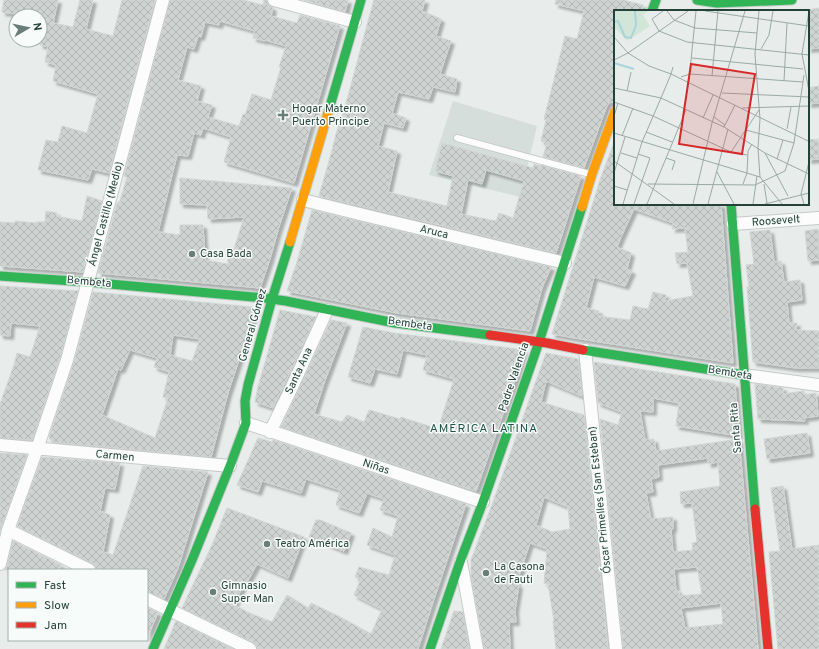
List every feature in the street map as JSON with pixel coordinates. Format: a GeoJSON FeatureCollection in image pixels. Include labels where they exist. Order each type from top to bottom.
{"type":"FeatureCollection","features":[{"type":"Feature","properties":{"kind":"street","name":"Ángel Castillo (Medio)"},"geometry":{"type":"LineString","coordinates":[[0,564],[8,530],[67,360],[163,0]]}},
{"type":"Feature","properties":{"kind":"street"},"geometry":{"type":"LineString","coordinates":[[274,0],[355,22]]}},
{"type":"Feature","properties":{"kind":"street","name":"General Gómez"},"geometry":{"type":"LineString","coordinates":[[153,649],[192,560],[246,423],[245,401],[248,385],[361,0]]}},
{"type":"Feature","properties":{"kind":"street"},"geometry":{"type":"LineString","coordinates":[[652,10],[656,0]]}},
{"type":"Feature","properties":{"kind":"street"},"geometry":{"type":"LineString","coordinates":[[697,0],[717,5],[792,0]]}},
{"type":"Feature","properties":{"kind":"street","name":"Padre Valencia"},"geometry":{"type":"LineString","coordinates":[[430,649],[539,342],[592,174],[614,114]]}},
{"type":"Feature","properties":{"kind":"street","name":"Aruca"},"geometry":{"type":"LineString","coordinates":[[303,200],[565,263]]}},
{"type":"Feature","properties":{"kind":"street","name":"Santa Rita"},"geometry":{"type":"LineString","coordinates":[[731,205],[744,375],[768,649]]}},
{"type":"Feature","properties":{"kind":"street","name":"Roosevelt"},"geometry":{"type":"LineString","coordinates":[[733,224],[819,218]]}},
{"type":"Feature","properties":{"kind":"street","name":"Bembeta"},"geometry":{"type":"LineString","coordinates":[[0,276],[88,282],[272,299],[395,322],[539,342],[744,375],[819,385]]}},
{"type":"Feature","properties":{"kind":"street","name":"Santa Ana"},"geometry":{"type":"LineString","coordinates":[[270,432],[327,310]]}},
{"type":"Feature","properties":{"kind":"street","name":"Óscar Primelles (San Esteban)"},"geometry":{"type":"LineString","coordinates":[[585,350],[616,649]]}},
{"type":"Feature","properties":{"kind":"street","name":"Niñas"},"geometry":{"type":"LineString","coordinates":[[246,423],[483,502]]}},
{"type":"Feature","properties":{"kind":"street","name":"Carmen"},"geometry":{"type":"LineString","coordinates":[[0,445],[230,466]]}},
{"type":"Feature","properties":{"kind":"street"},"geometry":{"type":"LineString","coordinates":[[8,530],[87,569]]}},
{"type":"Feature","properties":{"kind":"street"},"geometry":{"type":"LineString","coordinates":[[461,559],[477,649]]}},
{"type":"Feature","properties":{"kind":"street"},"geometry":{"type":"LineString","coordinates":[[148,599],[250,649]]}},
{"type":"Feature","properties":{"kind":"lane"},"geometry":{"type":"LineString","coordinates":[[457,138],[592,174]]}},
{"type":"Feature","properties":{"kind":"shaded area"},"geometry":{"type":"Polygon","coordinates":[[[453,101],[537,126],[520,197],[429,175],[453,101]]]}},
{"type":"Feature","properties":{"kind":"building"},"geometry":{"type":"Polygon","coordinates":[[[4,0],[58,0],[53,23],[73,27],[80,0],[93,0],[86,29],[113,36],[122,0],[155,0],[109,173],[92,169],[88,180],[38,170],[46,140],[58,142],[62,126],[87,133],[98,94],[53,81],[56,65],[45,62],[48,48],[48,8],[8,8],[8,13],[2,12],[4,0]]]}},
{"type":"Feature","properties":{"kind":"building"},"geometry":{"type":"Polygon","coordinates":[[[170,0],[243,0],[263,5],[264,0],[267,0],[268,5],[273,8],[271,16],[297,23],[300,15],[340,26],[294,183],[224,162],[231,137],[203,128],[201,135],[194,133],[188,156],[177,155],[158,232],[180,235],[180,225],[203,225],[205,260],[228,264],[228,247],[234,249],[244,217],[208,219],[207,205],[180,204],[180,178],[292,188],[260,288],[98,273],[117,203],[120,201],[127,177],[124,176],[170,0]],[[220,21],[219,25],[205,22],[201,37],[198,36],[194,49],[187,47],[178,80],[201,86],[197,101],[212,105],[208,117],[239,126],[243,114],[245,115],[252,94],[271,100],[286,46],[253,38],[255,31],[220,21]]]}},
{"type":"Feature","properties":{"kind":"building"},"geometry":{"type":"Polygon","coordinates":[[[304,0],[348,0],[345,12],[304,0]]]}},
{"type":"Feature","properties":{"kind":"building"},"geometry":{"type":"Polygon","coordinates":[[[374,0],[425,0],[422,11],[441,19],[436,36],[451,41],[440,74],[457,79],[455,92],[433,87],[429,99],[398,92],[392,113],[406,118],[403,128],[384,123],[378,146],[397,151],[388,192],[447,206],[453,176],[435,171],[442,143],[533,168],[534,164],[541,165],[581,176],[556,253],[319,196],[374,0]],[[486,170],[482,184],[468,180],[461,214],[496,221],[499,213],[513,218],[524,181],[486,170]]]}},
{"type":"Feature","properties":{"kind":"building"},"geometry":{"type":"Polygon","coordinates":[[[556,0],[623,0],[643,5],[642,10],[614,10],[614,101],[609,103],[606,108],[584,168],[543,157],[547,143],[541,141],[546,120],[544,119],[565,36],[577,39],[584,11],[555,4],[556,0]]]}},
{"type":"Feature","properties":{"kind":"building"},"geometry":{"type":"Polygon","coordinates":[[[819,8],[819,48],[809,49],[808,10],[819,8]]]}},
{"type":"Feature","properties":{"kind":"building"},"geometry":{"type":"Polygon","coordinates":[[[819,86],[819,103],[809,104],[809,88],[819,86]]]}},
{"type":"Feature","properties":{"kind":"building"},"geometry":{"type":"Polygon","coordinates":[[[818,139],[819,159],[809,160],[809,140],[818,139]]]}},
{"type":"Feature","properties":{"kind":"building"},"geometry":{"type":"Polygon","coordinates":[[[614,143],[614,205],[721,205],[733,363],[552,334],[601,177],[614,143]],[[634,209],[617,247],[631,253],[627,269],[632,271],[625,286],[594,277],[586,308],[599,311],[598,316],[630,320],[633,306],[648,309],[653,292],[666,295],[665,301],[693,296],[687,263],[677,264],[675,253],[688,252],[685,228],[672,229],[673,223],[634,209]]]}},
{"type":"Feature","properties":{"kind":"building"},"geometry":{"type":"Polygon","coordinates":[[[87,196],[102,201],[83,272],[0,266],[0,222],[45,222],[46,211],[57,213],[56,216],[82,221],[87,196]]]}},
{"type":"Feature","properties":{"kind":"building"},"geometry":{"type":"Polygon","coordinates":[[[312,210],[551,267],[542,288],[530,331],[397,313],[287,291],[312,210]]]}},
{"type":"Feature","properties":{"kind":"building"},"geometry":{"type":"Polygon","coordinates":[[[818,229],[819,260],[808,261],[805,231],[818,229]]]}},
{"type":"Feature","properties":{"kind":"building"},"geometry":{"type":"Polygon","coordinates":[[[770,230],[774,262],[781,261],[784,282],[800,280],[802,300],[787,302],[789,323],[797,323],[796,330],[819,331],[819,368],[796,368],[753,362],[747,287],[749,287],[746,265],[754,264],[750,232],[770,230]]]}},
{"type":"Feature","properties":{"kind":"building"},"geometry":{"type":"Polygon","coordinates":[[[0,286],[78,291],[60,358],[32,440],[0,438],[0,404],[17,353],[30,357],[40,326],[11,323],[10,336],[0,335],[0,286]]]}},
{"type":"Feature","properties":{"kind":"building"},"geometry":{"type":"Polygon","coordinates":[[[93,292],[253,307],[253,309],[256,309],[228,393],[211,457],[52,442],[49,437],[74,362],[93,292]],[[173,335],[170,355],[192,361],[200,339],[173,335]],[[130,350],[121,370],[118,369],[102,415],[155,438],[168,398],[163,397],[169,372],[154,367],[157,358],[130,350]]]}},
{"type":"Feature","properties":{"kind":"building"},"geometry":{"type":"Polygon","coordinates":[[[280,310],[316,317],[273,408],[255,402],[280,310]]]}},
{"type":"Feature","properties":{"kind":"building"},"geometry":{"type":"Polygon","coordinates":[[[331,320],[347,323],[314,414],[342,422],[347,415],[364,422],[369,410],[400,419],[401,417],[438,429],[454,379],[423,370],[427,355],[403,350],[397,374],[375,369],[370,383],[348,377],[363,327],[394,333],[524,350],[476,491],[281,427],[331,320]]]}},
{"type":"Feature","properties":{"kind":"building"},"geometry":{"type":"Polygon","coordinates":[[[546,353],[578,359],[582,396],[546,381],[541,402],[584,415],[608,649],[556,649],[554,621],[548,584],[544,583],[547,549],[530,543],[516,584],[519,585],[515,610],[516,622],[509,622],[510,649],[484,649],[471,577],[471,560],[546,353]],[[544,497],[536,525],[552,532],[570,529],[568,507],[544,497]]]}},
{"type":"Feature","properties":{"kind":"building"},"geometry":{"type":"Polygon","coordinates":[[[594,362],[735,384],[739,436],[676,426],[679,403],[653,398],[653,412],[640,411],[645,440],[654,439],[656,451],[739,439],[758,649],[623,649],[600,419],[618,425],[622,412],[598,403],[594,362]],[[708,458],[658,465],[659,477],[651,479],[653,492],[646,493],[651,519],[673,517],[673,529],[671,529],[673,552],[693,550],[692,543],[697,542],[692,503],[681,504],[680,492],[720,486],[718,462],[708,464],[708,458]],[[697,567],[674,569],[676,591],[679,591],[679,596],[702,594],[697,567]],[[721,603],[681,608],[685,628],[723,624],[721,603]]]}},
{"type":"Feature","properties":{"kind":"building"},"geometry":{"type":"Polygon","coordinates":[[[755,384],[783,388],[783,394],[804,391],[804,395],[816,393],[818,416],[804,418],[805,421],[758,419],[755,384]]]}},
{"type":"Feature","properties":{"kind":"building"},"geometry":{"type":"Polygon","coordinates":[[[807,433],[810,453],[767,459],[764,439],[807,433]]]}},
{"type":"Feature","properties":{"kind":"building"},"geometry":{"type":"Polygon","coordinates":[[[258,438],[272,442],[273,440],[466,504],[418,649],[257,649],[253,642],[182,608],[212,545],[227,508],[304,537],[288,578],[257,564],[246,584],[244,583],[234,605],[272,622],[287,595],[308,608],[311,603],[371,634],[382,609],[354,595],[361,579],[355,577],[359,567],[389,575],[395,555],[367,545],[373,528],[392,537],[398,516],[380,510],[384,499],[367,493],[359,513],[336,505],[340,490],[306,479],[301,493],[262,481],[258,492],[237,485],[258,438]]]}},
{"type":"Feature","properties":{"kind":"building"},"geometry":{"type":"Polygon","coordinates":[[[0,453],[27,455],[0,531],[0,453]]]}},
{"type":"Feature","properties":{"kind":"building"},"geometry":{"type":"Polygon","coordinates":[[[42,457],[120,463],[115,489],[105,488],[100,511],[110,515],[103,552],[113,555],[143,466],[208,472],[178,568],[164,599],[148,592],[148,569],[98,569],[92,563],[17,526],[42,457]]]}},
{"type":"Feature","properties":{"kind":"building"},"geometry":{"type":"Polygon","coordinates":[[[783,486],[792,549],[819,545],[819,649],[778,649],[769,552],[780,551],[771,488],[783,486]]]}},
{"type":"Feature","properties":{"kind":"building"},"geometry":{"type":"Polygon","coordinates":[[[316,520],[320,520],[351,533],[344,551],[309,537],[316,520]]]}},
{"type":"Feature","properties":{"kind":"building"},"geometry":{"type":"Polygon","coordinates":[[[13,541],[61,565],[60,569],[5,570],[13,541]]]}},
{"type":"Feature","properties":{"kind":"building"},"geometry":{"type":"Polygon","coordinates":[[[148,608],[158,613],[148,636],[148,608]]]}},
{"type":"Feature","properties":{"kind":"building"},"geometry":{"type":"Polygon","coordinates":[[[454,611],[463,612],[469,649],[441,649],[454,611]]]}},
{"type":"Feature","properties":{"kind":"building"},"geometry":{"type":"Polygon","coordinates":[[[176,621],[233,649],[164,649],[176,621]]]}},
{"type":"Feature","properties":{"kind":"traffic: fast"},"geometry":{"type":"LineString","coordinates":[[328,113],[361,0]]}},
{"type":"Feature","properties":{"kind":"traffic: fast"},"geometry":{"type":"LineString","coordinates":[[652,10],[656,0]]}},
{"type":"Feature","properties":{"kind":"traffic: fast"},"geometry":{"type":"LineString","coordinates":[[697,0],[717,3],[792,0]]}},
{"type":"Feature","properties":{"kind":"traffic: fast"},"geometry":{"type":"LineString","coordinates":[[731,205],[755,509]]}},
{"type":"Feature","properties":{"kind":"traffic: fast"},"geometry":{"type":"LineString","coordinates":[[430,649],[539,342],[582,207]]}},
{"type":"Feature","properties":{"kind":"traffic: fast"},"geometry":{"type":"LineString","coordinates":[[153,649],[192,560],[246,423],[245,401],[248,385],[272,299],[290,242]]}},
{"type":"Feature","properties":{"kind":"traffic: fast"},"geometry":{"type":"LineString","coordinates":[[0,276],[88,282],[264,298],[395,323],[490,335]]}},
{"type":"Feature","properties":{"kind":"traffic: fast"},"geometry":{"type":"LineString","coordinates":[[583,350],[744,375]]}},
{"type":"Feature","properties":{"kind":"traffic: slow"},"geometry":{"type":"LineString","coordinates":[[290,242],[328,113]]}},
{"type":"Feature","properties":{"kind":"traffic: slow"},"geometry":{"type":"LineString","coordinates":[[582,207],[592,174],[614,114]]}},
{"type":"Feature","properties":{"kind":"traffic: jam"},"geometry":{"type":"LineString","coordinates":[[490,335],[583,350]]}},
{"type":"Feature","properties":{"kind":"traffic: jam"},"geometry":{"type":"LineString","coordinates":[[755,509],[768,649]]}},
{"type":"Feature","properties":{"kind":"place","name":"Hogar Materno Puerto Principe"},"geometry":{"type":"Point","coordinates":[283,115]}},
{"type":"Feature","properties":{"kind":"place","name":"Casa Bada"},"geometry":{"type":"Point","coordinates":[192,254]}},
{"type":"Feature","properties":{"kind":"place","name":"Teatro América"},"geometry":{"type":"Point","coordinates":[267,544]}},
{"type":"Feature","properties":{"kind":"place","name":"La Casona de Fauti"},"geometry":{"type":"Point","coordinates":[486,573]}},
{"type":"Feature","properties":{"kind":"place","name":"Gimnasio Super Man"},"geometry":{"type":"Point","coordinates":[213,592]}},
{"type":"Feature","properties":{"kind":"district","name":"AMÉRICA LATINA"},"geometry":{"type":"Point","coordinates":[484,429]}}]}
